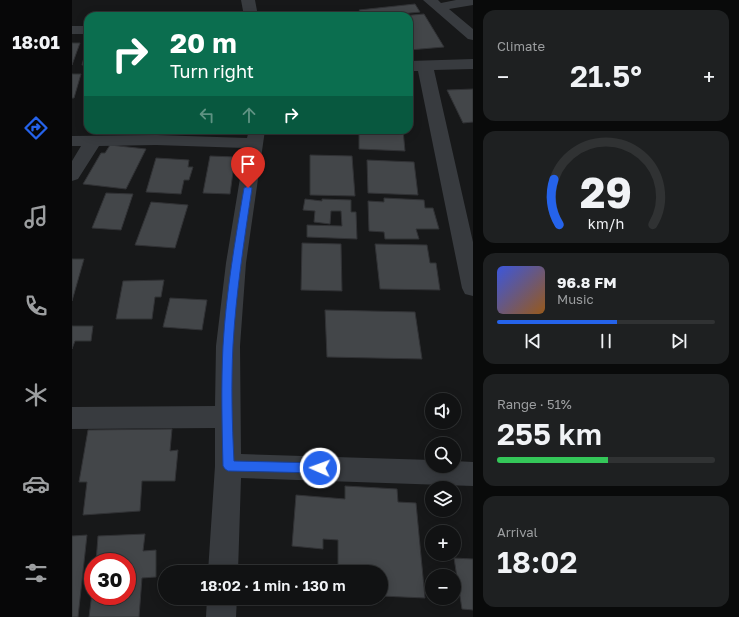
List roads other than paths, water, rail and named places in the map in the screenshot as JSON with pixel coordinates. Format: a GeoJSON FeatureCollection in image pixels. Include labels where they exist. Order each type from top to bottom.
{"type":"FeatureCollection","features":[{"type":"Feature","properties":{"kind":"street"},"geometry":{"type":"LineString","coordinates":[[248,0],[250,12]]}},
{"type":"Feature","properties":{"kind":"street"},"geometry":{"type":"LineString","coordinates":[[435,4],[473,0]]}},
{"type":"Feature","properties":{"kind":"street"},"geometry":{"type":"LineString","coordinates":[[435,4],[473,36]]}},
{"type":"Feature","properties":{"kind":"street"},"geometry":{"type":"LineString","coordinates":[[72,30],[84,30]]}},
{"type":"Feature","properties":{"kind":"street"},"geometry":{"type":"LineString","coordinates":[[473,64],[417,66],[473,288]]}},
{"type":"Feature","properties":{"kind":"street"},"geometry":{"type":"LineString","coordinates":[[72,141],[256,137],[236,263],[228,346],[228,466],[223,565]]}},
{"type":"Feature","properties":{"kind":"street"},"geometry":{"type":"LineString","coordinates":[[72,175],[94,140]]}},
{"type":"Feature","properties":{"kind":"street"},"geometry":{"type":"LineString","coordinates":[[72,418],[227,417]]}},
{"type":"Feature","properties":{"kind":"street"},"geometry":{"type":"LineString","coordinates":[[228,466],[473,474]]}},
{"type":"Feature","properties":{"kind":"street"},"geometry":{"type":"LineString","coordinates":[[221,617],[222,605]]}}]}
